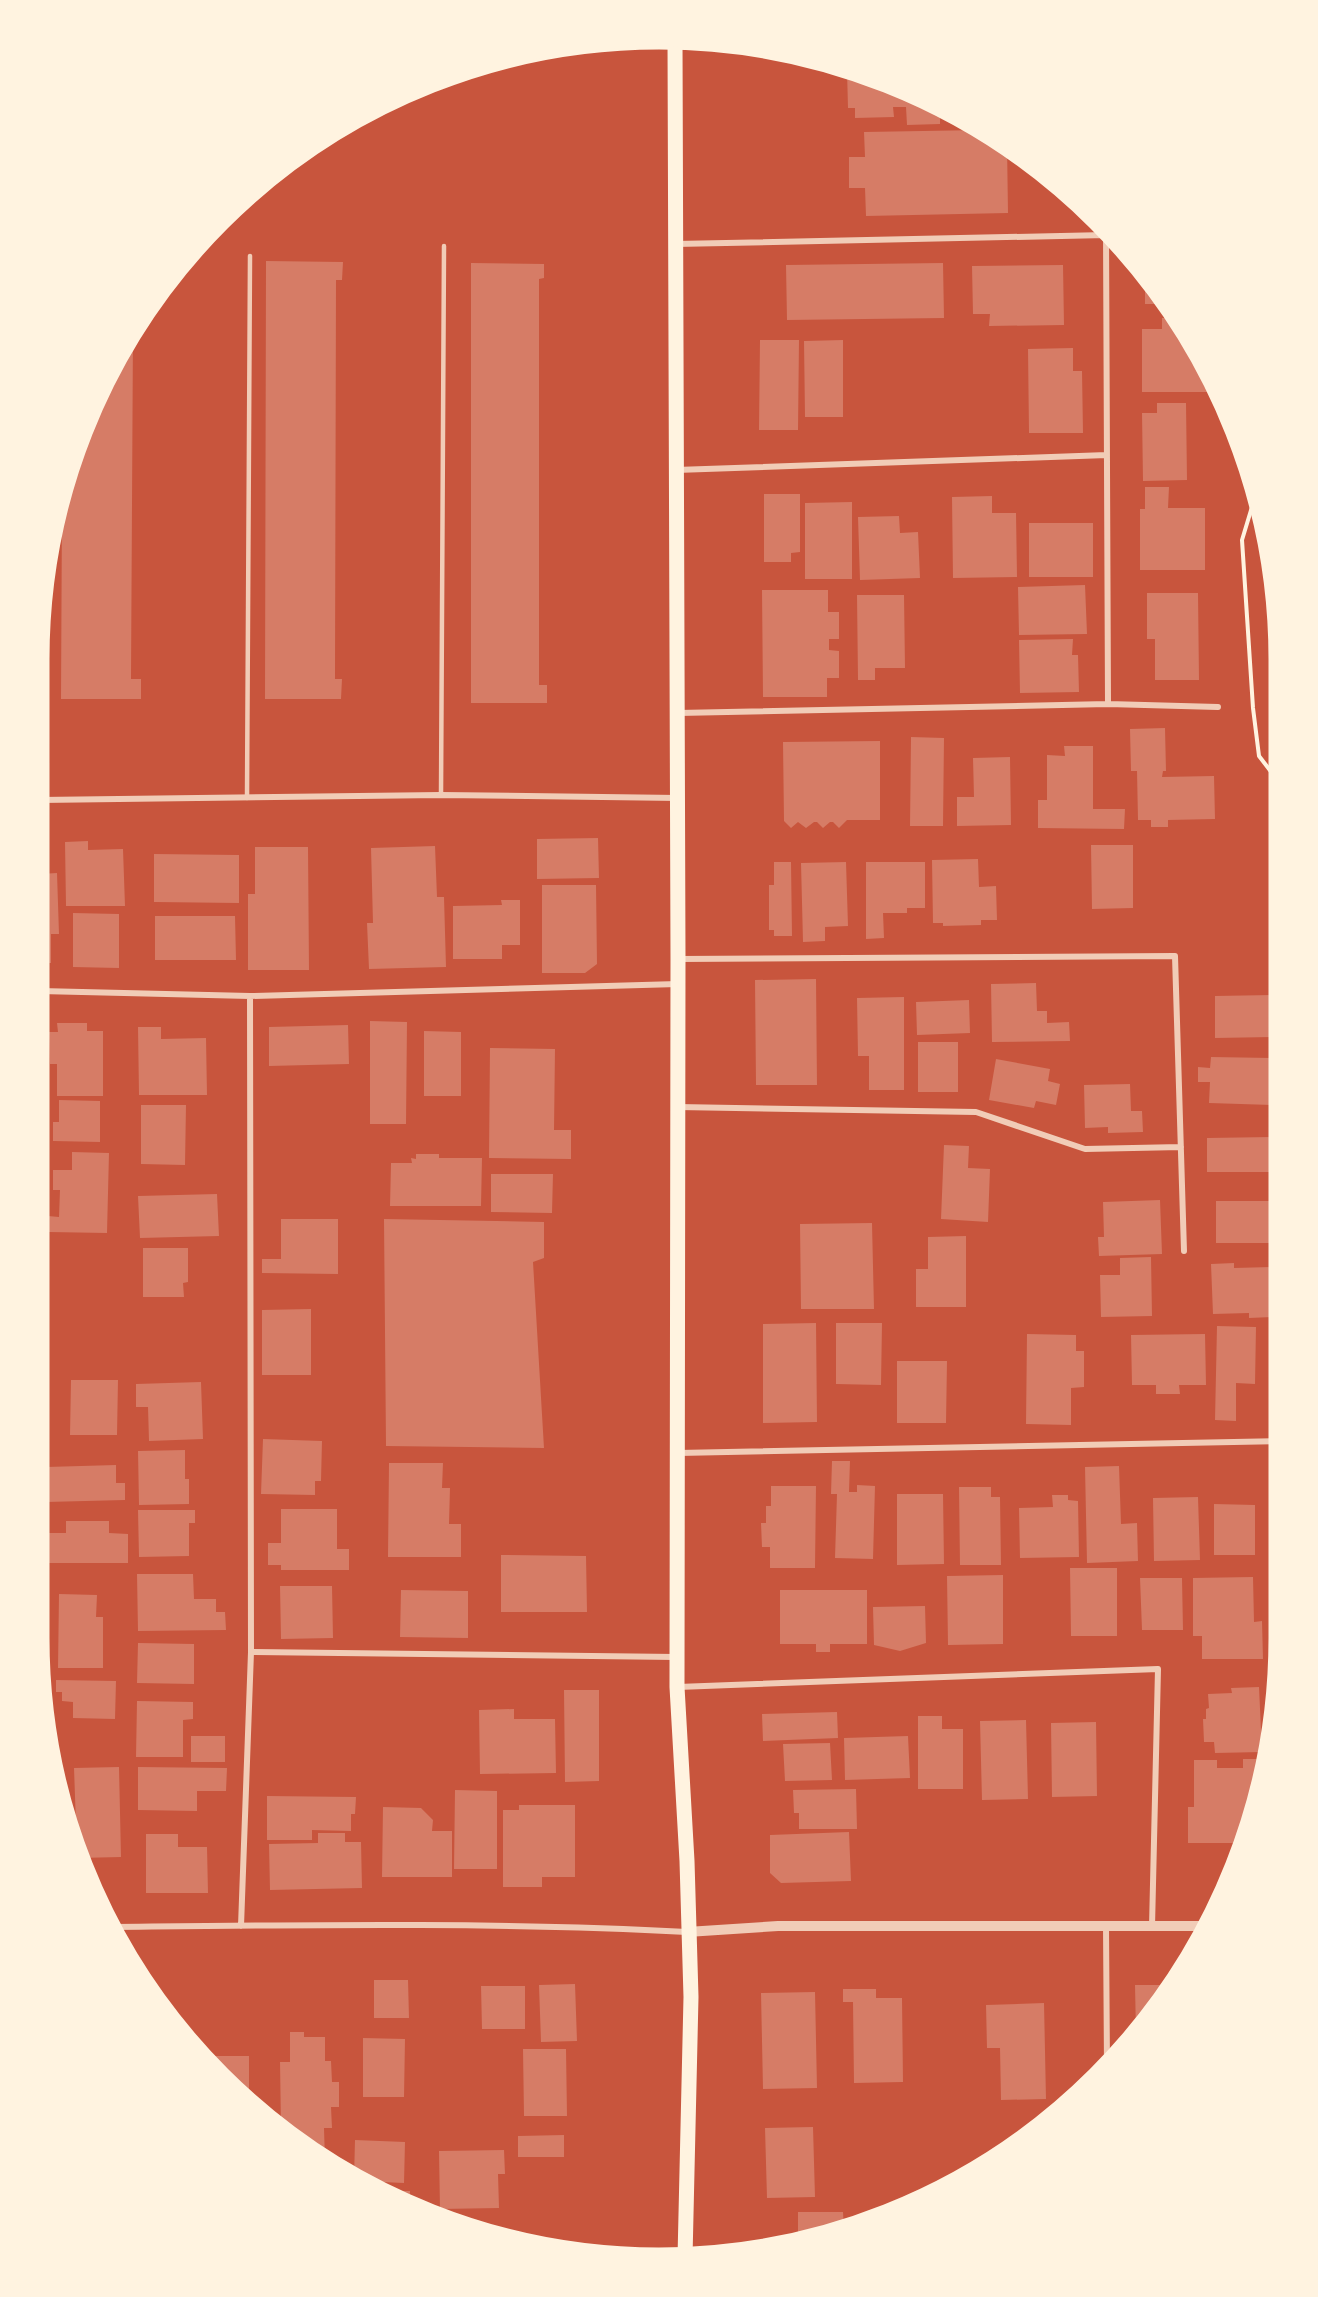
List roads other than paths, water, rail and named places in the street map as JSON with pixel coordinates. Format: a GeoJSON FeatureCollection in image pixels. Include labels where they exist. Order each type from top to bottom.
{"type":"FeatureCollection","features":[{"type":"Feature","properties":{"kind":"main road"},"geometry":{"type":"LineString","coordinates":[[675,48],[678,798],[677,1687],[687,1861],[687,1932],[691,1997],[685,2248]]}},
{"type":"Feature","properties":{"kind":"street"},"geometry":{"type":"LineString","coordinates":[[674,244],[1096,232]]}},
{"type":"Feature","properties":{"kind":"street"},"geometry":{"type":"LineString","coordinates":[[1106,243],[1108,704]]}},
{"type":"Feature","properties":{"kind":"street"},"geometry":{"type":"LineString","coordinates":[[676,470],[1107,454]]}},
{"type":"Feature","properties":{"kind":"street"},"geometry":{"type":"LineString","coordinates":[[677,713],[1108,704],[1218,707]]}},
{"type":"Feature","properties":{"kind":"street"},"geometry":{"type":"LineString","coordinates":[[48,800],[441,795],[678,798]]}},
{"type":"Feature","properties":{"kind":"street"},"geometry":{"type":"LineString","coordinates":[[678,959],[1175,956],[1184,1251]]}},
{"type":"Feature","properties":{"kind":"street"},"geometry":{"type":"LineString","coordinates":[[48,991],[250,996],[678,984]]}},
{"type":"Feature","properties":{"kind":"street"},"geometry":{"type":"LineString","coordinates":[[241,1926],[251,1653],[250,996]]}},
{"type":"Feature","properties":{"kind":"street"},"geometry":{"type":"LineString","coordinates":[[678,1107],[976,1112],[1085,1149],[1181,1146]]}},
{"type":"Feature","properties":{"kind":"street"},"geometry":{"type":"LineString","coordinates":[[677,1453],[1270,1441]]}},
{"type":"Feature","properties":{"kind":"street"},"geometry":{"type":"LineString","coordinates":[[251,1653],[677,1657]]}},
{"type":"Feature","properties":{"kind":"street"},"geometry":{"type":"LineString","coordinates":[[677,1687],[1158,1669],[1152,1927]]}},
{"type":"Feature","properties":{"kind":"street"},"geometry":{"type":"LineString","coordinates":[[121,1927],[592,1927],[687,1932],[778,1926],[1197,1926]]}},
{"type":"Feature","properties":{"kind":"street"},"geometry":{"type":"LineString","coordinates":[[1107,1926],[1107,2053]]}},
{"type":"Feature","properties":{"kind":"lane"},"geometry":{"type":"LineString","coordinates":[[441,795],[444,246]]}},
{"type":"Feature","properties":{"kind":"lane"},"geometry":{"type":"LineString","coordinates":[[247,798],[250,256]]}}]}
